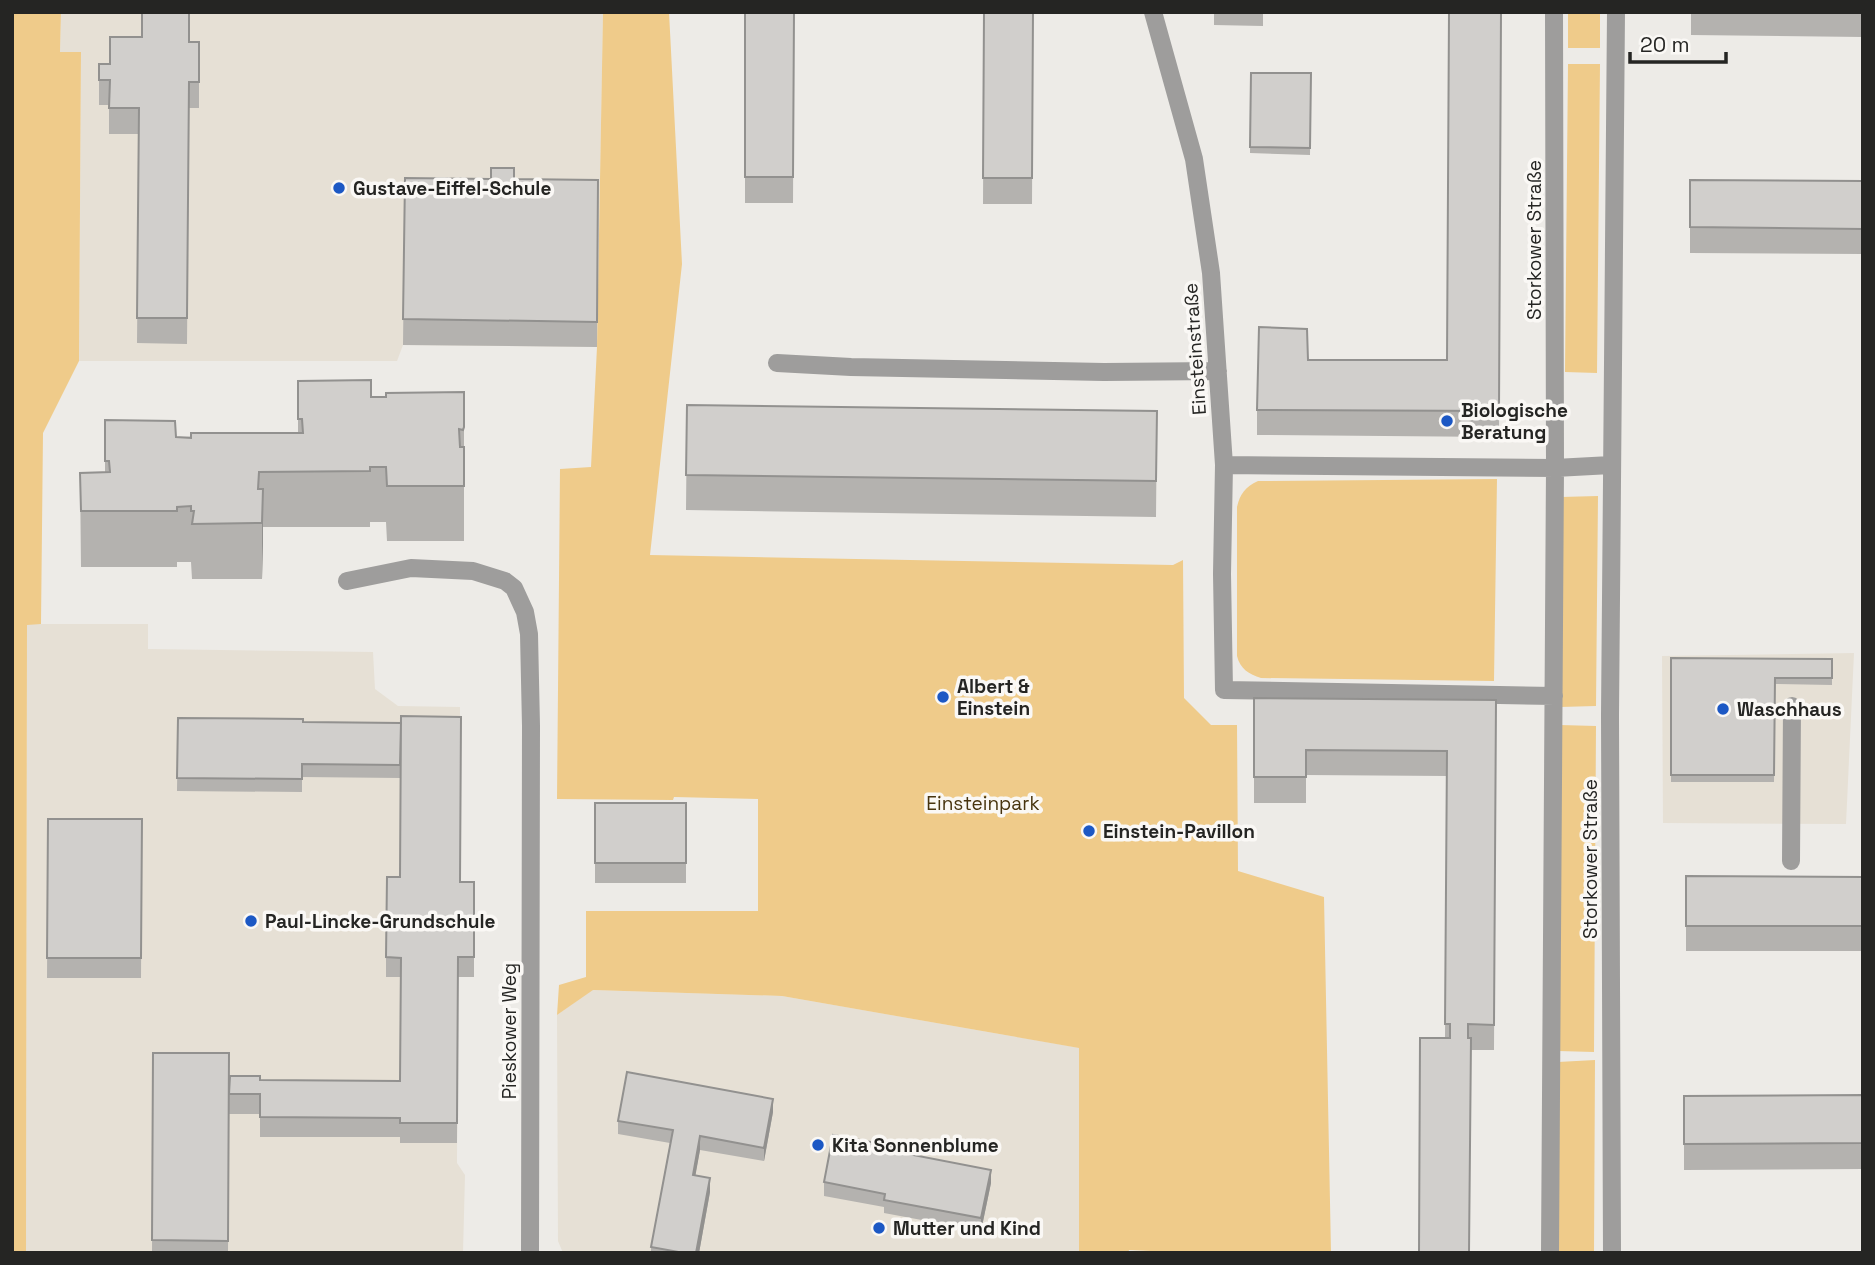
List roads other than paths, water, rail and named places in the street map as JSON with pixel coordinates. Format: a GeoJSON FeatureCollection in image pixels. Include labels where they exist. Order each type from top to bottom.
{"type":"FeatureCollection","features":[{"type":"Feature","properties":{"kind":"street","name":"Einsteinstraße"},"geometry":{"type":"LineString","coordinates":[[1153,12],[1194,159],[1210,273],[1224,465],[1224,690],[1554,696]]}},
{"type":"Feature","properties":{"kind":"street","name":"Storkower Straße"},"geometry":{"type":"LineString","coordinates":[[1550,1253],[1555,468],[1554,12]]}},
{"type":"Feature","properties":{"kind":"street","name":"Storkower Straße"},"geometry":{"type":"LineString","coordinates":[[1612,1253],[1610,716],[1616,12]]}},
{"type":"Feature","properties":{"kind":"street"},"geometry":{"type":"LineString","coordinates":[[777,363],[851,368],[1219,371]]}},
{"type":"Feature","properties":{"kind":"street"},"geometry":{"type":"LineString","coordinates":[[1224,465],[1555,468],[1611,465]]}},
{"type":"Feature","properties":{"kind":"street","name":"Pieskower Weg"},"geometry":{"type":"LineString","coordinates":[[347,581],[411,568],[473,571],[505,581],[514,589],[525,612],[529,634],[531,726],[530,1253]]}},
{"type":"Feature","properties":{"kind":"street"},"geometry":{"type":"LineString","coordinates":[[1791,861],[1792,706]]}},
{"type":"Feature","properties":{"kind":"place","name":"Gustave-Eiffel-Schule"},"geometry":{"type":"Point","coordinates":[339,188]}},
{"type":"Feature","properties":{"kind":"place","name":"Biologische Beratung"},"geometry":{"type":"Point","coordinates":[1447,421]}},
{"type":"Feature","properties":{"kind":"place","name":"Albert & Einstein"},"geometry":{"type":"Point","coordinates":[943,697]}},
{"type":"Feature","properties":{"kind":"place","name":"Waschhaus"},"geometry":{"type":"Point","coordinates":[1723,709]}},
{"type":"Feature","properties":{"kind":"place","name":"Einstein-Pavillon"},"geometry":{"type":"Point","coordinates":[1089,831]}},
{"type":"Feature","properties":{"kind":"place","name":"Paul-Lincke-Grundschule"},"geometry":{"type":"Point","coordinates":[251,921]}},
{"type":"Feature","properties":{"kind":"place","name":"Kita Sonnenblume"},"geometry":{"type":"Point","coordinates":[818,1145]}},
{"type":"Feature","properties":{"kind":"place","name":"Mutter und Kind"},"geometry":{"type":"Point","coordinates":[879,1228]}},
{"type":"Feature","properties":{"kind":"park label","name":"Einsteinpark"},"geometry":{"type":"Point","coordinates":[983,803]}}]}
